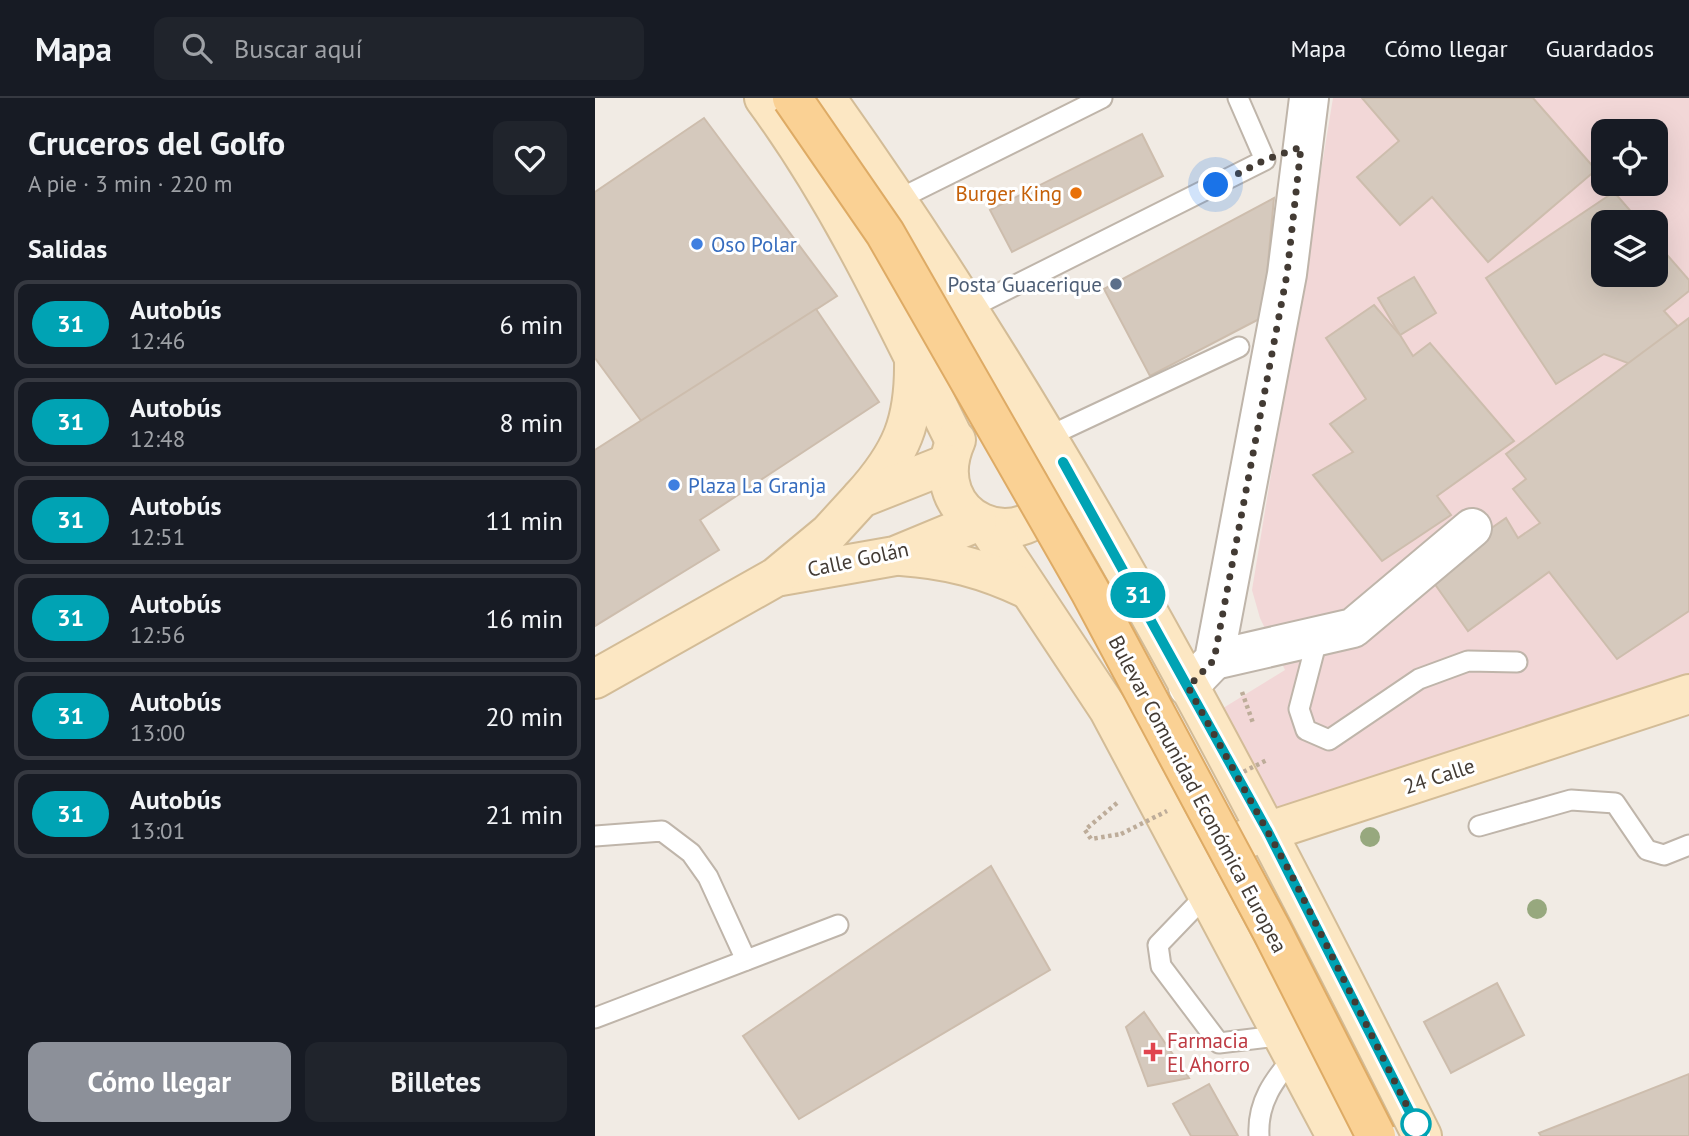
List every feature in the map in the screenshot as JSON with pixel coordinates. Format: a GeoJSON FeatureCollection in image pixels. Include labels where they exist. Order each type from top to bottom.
{"type":"FeatureCollection","features":[{"type":"Feature","properties":{"kind":"main road"},"geometry":{"type":"LineString","coordinates":[[764,98],[801,149],[871,273],[913,358],[951,453],[949,487],[960,508],[982,524],[1011,529],[1035,523],[1053,507],[1064,485],[1049,439],[1014,412],[991,413],[970,424],[951,453]]}},
{"type":"Feature","properties":{"kind":"main road","name":"Bulevar Comunidad Económica Europea"},"geometry":{"type":"LineString","coordinates":[[792,98],[885,233],[1090,591],[1272,931],[1376,1136]]}},
{"type":"Feature","properties":{"kind":"main road","name":"Bulevar Comunidad Económica Europea"},"geometry":{"type":"LineString","coordinates":[[826,98],[897,200],[1049,439],[1268,832],[1422,1136]]}},
{"type":"Feature","properties":{"kind":"main road"},"geometry":{"type":"LineString","coordinates":[[861,498],[887,469],[906,435],[914,397],[913,358]]}},
{"type":"Feature","properties":{"kind":"main road","name":"Calle Golán"},"geometry":{"type":"LineString","coordinates":[[595,680],[776,577],[828,533],[861,498],[951,453]]}},
{"type":"Feature","properties":{"kind":"main road","name":"Bulevar Comunidad Económica Europea"},"geometry":{"type":"LineString","coordinates":[[982,524],[1109,710],[1290,1045],[1336,1136]]}},
{"type":"Feature","properties":{"kind":"main road","name":"Calle Golán"},"geometry":{"type":"LineString","coordinates":[[776,577],[895,556],[982,524]]}},
{"type":"Feature","properties":{"kind":"main road"},"geometry":{"type":"LineString","coordinates":[[895,556],[941,559],[986,570],[1028,589]]}},
{"type":"Feature","properties":{"kind":"main road","name":"24 Calle"},"geometry":{"type":"LineString","coordinates":[[1188,855],[1268,832],[1689,694]]}},
{"type":"Feature","properties":{"kind":"street"},"geometry":{"type":"LineString","coordinates":[[1214,660],[1287,274],[1309,98]]}},
{"type":"Feature","properties":{"kind":"street"},"geometry":{"type":"LineString","coordinates":[[1188,687],[1214,660],[1353,628],[1472,528]]}},
{"type":"Feature","properties":{"kind":"lane"},"geometry":{"type":"LineString","coordinates":[[897,200],[1102,98]]}},
{"type":"Feature","properties":{"kind":"lane"},"geometry":{"type":"LineString","coordinates":[[1238,98],[1265,160]]}},
{"type":"Feature","properties":{"kind":"lane"},"geometry":{"type":"LineString","coordinates":[[968,309],[1265,160],[1301,147]]}},
{"type":"Feature","properties":{"kind":"lane"},"geometry":{"type":"LineString","coordinates":[[1049,439],[1239,347]]}},
{"type":"Feature","properties":{"kind":"lane"},"geometry":{"type":"LineString","coordinates":[[1318,636],[1299,709],[1306,730],[1329,740],[1419,679],[1468,661],[1517,662]]}},
{"type":"Feature","properties":{"kind":"lane"},"geometry":{"type":"LineString","coordinates":[[1479,826],[1571,800],[1615,803],[1647,850],[1664,855],[1689,845]]}},
{"type":"Feature","properties":{"kind":"lane"},"geometry":{"type":"LineString","coordinates":[[595,836],[662,831],[691,853],[708,877],[746,960]]}},
{"type":"Feature","properties":{"kind":"lane"},"geometry":{"type":"LineString","coordinates":[[1207,894],[1158,945],[1161,965],[1219,1043],[1290,1045],[1258,1115],[1259,1136]]}},
{"type":"Feature","properties":{"kind":"lane"},"geometry":{"type":"LineString","coordinates":[[595,1018],[838,925]]}},
{"type":"Feature","properties":{"kind":"path"},"geometry":{"type":"LineString","coordinates":[[1121,834],[1091,839],[1085,830],[1147,777]]}},
{"type":"Feature","properties":{"kind":"shaded area"},"geometry":{"type":"Polygon","coordinates":[[[1333,98],[1689,98],[1689,674],[1279,812],[1220,710],[1285,670],[1260,618],[1252,590],[1333,98]]]}},
{"type":"Feature","properties":{"kind":"building"},"geometry":{"type":"Polygon","coordinates":[[[1362,98],[1533,98],[1591,164],[1591,174],[1488,262],[1432,197],[1400,225],[1357,177],[1399,141],[1362,98]]]}},
{"type":"Feature","properties":{"kind":"building","name":"Oso Polar"},"geometry":{"type":"Polygon","coordinates":[[[704,118],[837,296],[642,422],[595,358],[595,192],[704,118]]]}},
{"type":"Feature","properties":{"kind":"building","name":"Burger King"},"geometry":{"type":"Polygon","coordinates":[[[1142,134],[1163,176],[1012,252],[990,210],[1142,134]]]}},
{"type":"Feature","properties":{"kind":"building"},"geometry":{"type":"Polygon","coordinates":[[[1608,196],[1617,196],[1630,210],[1591,210],[1591,287],[1668,287],[1668,256],[1689,280],[1689,291],[1664,311],[1684,333],[1633,365],[1604,354],[1556,384],[1486,278],[1608,196]]]}},
{"type":"Feature","properties":{"kind":"building"},"geometry":{"type":"Polygon","coordinates":[[[1274,198],[1263,317],[1150,376],[1104,289],[1274,198]]]}},
{"type":"Feature","properties":{"kind":"building"},"geometry":{"type":"Polygon","coordinates":[[[1414,277],[1436,313],[1400,335],[1378,298],[1414,277]]]}},
{"type":"Feature","properties":{"kind":"building"},"geometry":{"type":"Polygon","coordinates":[[[1374,305],[1400,335],[1413,356],[1430,343],[1514,441],[1437,496],[1451,515],[1382,561],[1313,475],[1353,452],[1330,424],[1366,399],[1326,338],[1374,305]]]}},
{"type":"Feature","properties":{"kind":"building","name":"Plaza La Granja"},"geometry":{"type":"Polygon","coordinates":[[[816,309],[879,402],[700,520],[719,550],[595,626],[595,450],[816,309]]]}},
{"type":"Feature","properties":{"kind":"building"},"geometry":{"type":"Polygon","coordinates":[[[1689,318],[1689,611],[1617,659],[1549,572],[1468,631],[1427,573],[1506,518],[1518,538],[1540,523],[1513,489],[1526,479],[1506,454],[1689,318]]]}},
{"type":"Feature","properties":{"kind":"building"},"geometry":{"type":"Polygon","coordinates":[[[991,866],[1050,970],[799,1119],[743,1036],[991,866]]]}},
{"type":"Feature","properties":{"kind":"building"},"geometry":{"type":"Polygon","coordinates":[[[1497,983],[1524,1035],[1451,1073],[1424,1022],[1497,983]]]}},
{"type":"Feature","properties":{"kind":"building","name":"Farmacia El Ahorro"},"geometry":{"type":"Polygon","coordinates":[[[1144,1012],[1189,1078],[1148,1086],[1126,1027],[1144,1012]]]}},
{"type":"Feature","properties":{"kind":"building"},"geometry":{"type":"Polygon","coordinates":[[[1689,1074],[1689,1136],[1541,1136],[1539,1133],[1689,1074]]]}},
{"type":"Feature","properties":{"kind":"building"},"geometry":{"type":"Polygon","coordinates":[[[1209,1084],[1238,1136],[1191,1136],[1173,1104],[1209,1084]]]}},
{"type":"Feature","properties":{"kind":"bus line","name":"31"},"geometry":{"type":"LineString","coordinates":[[1063,462],[1268,832],[1422,1136]]}},
{"type":"Feature","properties":{"kind":"place","name":"Burger King"},"geometry":{"type":"Point","coordinates":[1076,193]}},
{"type":"Feature","properties":{"kind":"place","name":"Oso Polar"},"geometry":{"type":"Point","coordinates":[697,244]}},
{"type":"Feature","properties":{"kind":"place","name":"Posta Guacerique"},"geometry":{"type":"Point","coordinates":[1116,284]}},
{"type":"Feature","properties":{"kind":"place","name":"Plaza La Granja"},"geometry":{"type":"Point","coordinates":[674,485]}},
{"type":"Feature","properties":{"kind":"place","name":"Farmacia El Ahorro"},"geometry":{"type":"Point","coordinates":[1153,1052]}},
{"type":"Feature","properties":{"kind":"route"},"geometry":{"type":"LineString","coordinates":[[1216,185],[1265,160],[1301,147],[1287,274],[1214,660],[1188,687],[1291,874],[1416,1124]]}}]}
